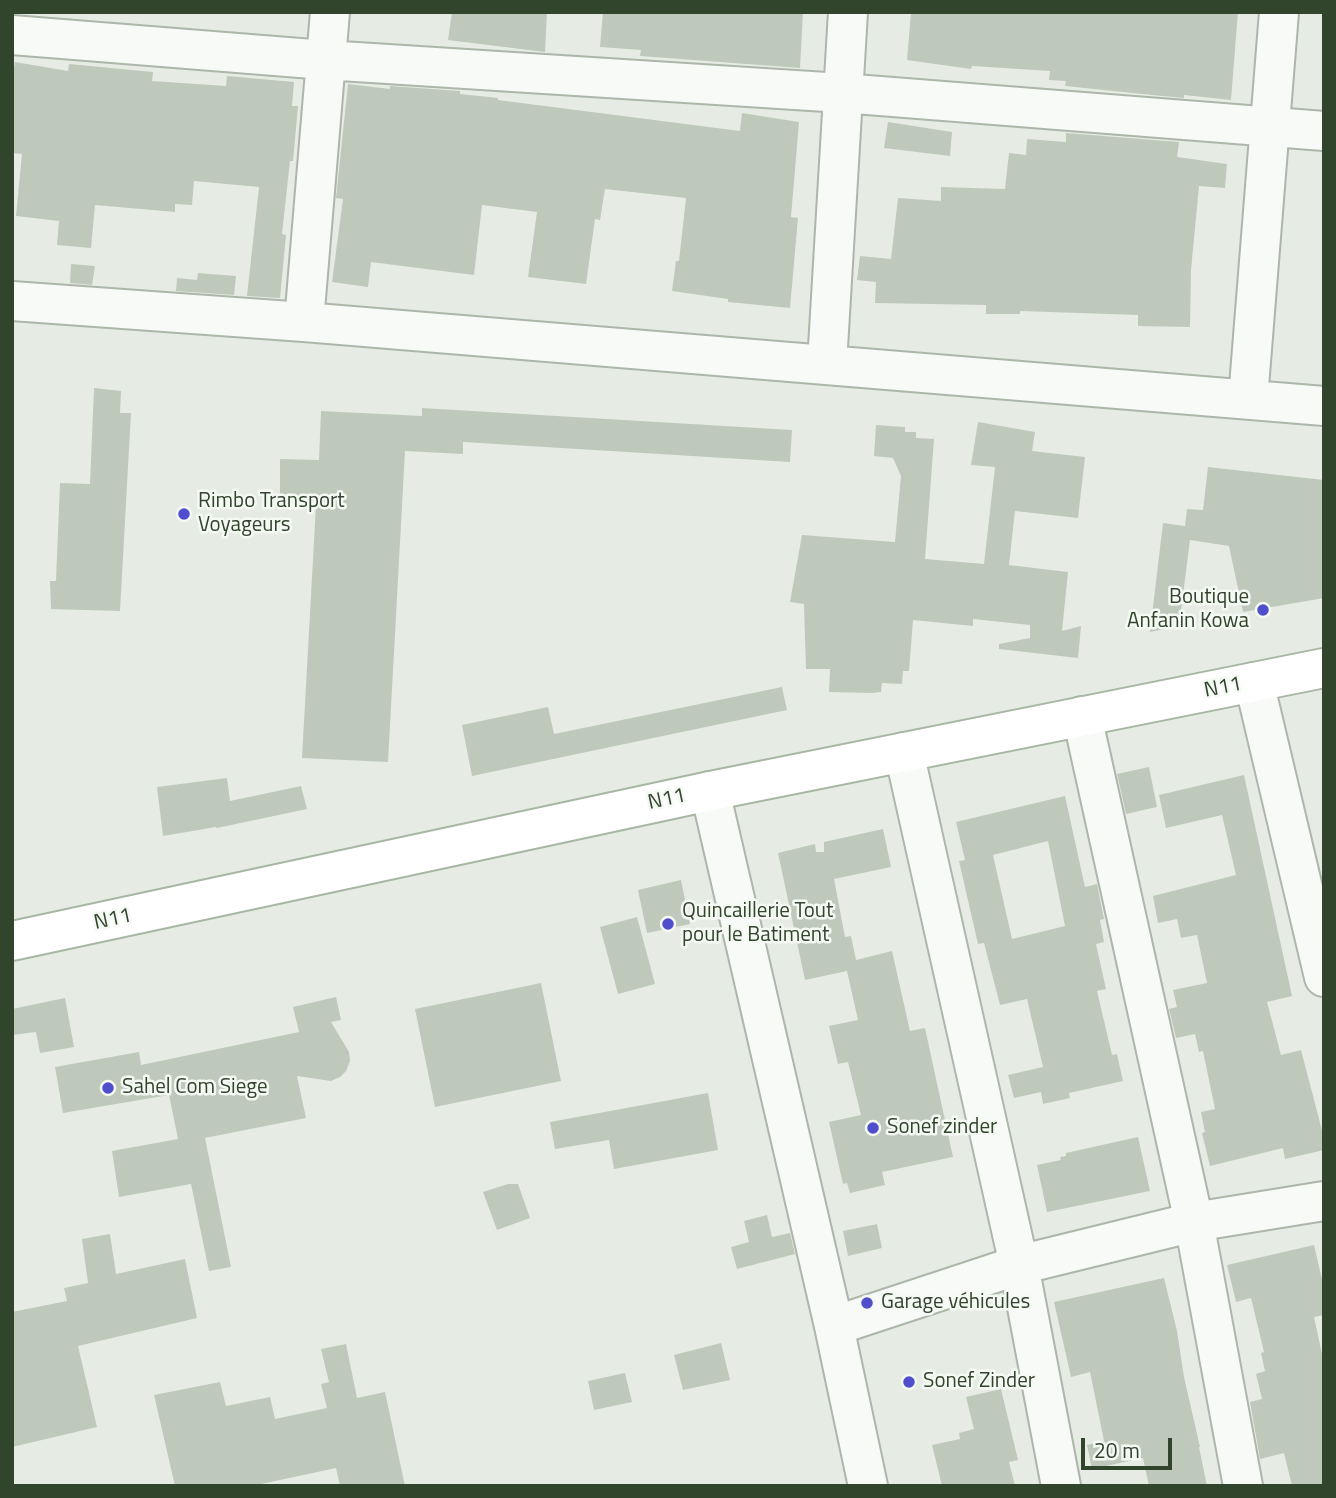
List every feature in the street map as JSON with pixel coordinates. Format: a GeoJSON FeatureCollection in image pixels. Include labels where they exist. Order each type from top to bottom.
{"type":"FeatureCollection","features":[{"type":"Feature","properties":{"kind":"main road","name":"N11"},"geometry":{"type":"LineString","coordinates":[[12,941],[710,791],[1324,668]]}},
{"type":"Feature","properties":{"kind":"street"},"geometry":{"type":"LineString","coordinates":[[304,322],[330,12]]}},
{"type":"Feature","properties":{"kind":"street"},"geometry":{"type":"LineString","coordinates":[[827,364],[848,12]]}},
{"type":"Feature","properties":{"kind":"street"},"geometry":{"type":"LineString","coordinates":[[1248,399],[1279,12]]}},
{"type":"Feature","properties":{"kind":"street"},"geometry":{"type":"LineString","coordinates":[[12,35],[325,60],[842,93],[1324,131]]}},
{"type":"Feature","properties":{"kind":"street"},"geometry":{"type":"LineString","coordinates":[[12,301],[304,322],[1324,406]]}},
{"type":"Feature","properties":{"kind":"street"},"geometry":{"type":"LineString","coordinates":[[1254,682],[1324,977]]}},
{"type":"Feature","properties":{"kind":"street"},"geometry":{"type":"LineString","coordinates":[[1082,716],[1194,1222],[1243,1486]]}},
{"type":"Feature","properties":{"kind":"street"},"geometry":{"type":"LineString","coordinates":[[904,752],[1019,1265],[1061,1486]]}},
{"type":"Feature","properties":{"kind":"street"},"geometry":{"type":"LineString","coordinates":[[710,791],[834,1326],[868,1486]]}},
{"type":"Feature","properties":{"kind":"street"},"geometry":{"type":"LineString","coordinates":[[834,1326],[1019,1265],[1194,1222],[1324,1201]]}},
{"type":"Feature","properties":{"kind":"building"},"geometry":{"type":"Polygon","coordinates":[[[452,12],[547,12],[545,52],[448,40],[452,12]]]}},
{"type":"Feature","properties":{"kind":"building"},"geometry":{"type":"Polygon","coordinates":[[[603,12],[803,12],[800,68],[640,56],[641,50],[600,47],[603,12]]]}},
{"type":"Feature","properties":{"kind":"building"},"geometry":{"type":"Polygon","coordinates":[[[911,12],[1238,12],[1231,100],[1065,86],[1066,81],[1049,80],[1050,71],[972,66],[971,69],[907,60],[911,12]]]}},
{"type":"Feature","properties":{"kind":"building"},"geometry":{"type":"Polygon","coordinates":[[[15,62],[68,71],[69,64],[153,72],[152,81],[226,86],[227,76],[294,82],[292,106],[298,106],[282,234],[286,235],[280,298],[247,296],[259,187],[194,181],[192,205],[175,204],[175,212],[95,205],[91,248],[57,245],[59,221],[16,216],[22,154],[12,153],[12,80],[15,62]]]}},
{"type":"Feature","properties":{"kind":"building"},"geometry":{"type":"Polygon","coordinates":[[[348,84],[390,89],[390,86],[460,91],[460,94],[498,100],[740,131],[742,113],[799,122],[791,217],[798,218],[790,308],[728,302],[728,299],[672,291],[676,261],[679,261],[686,198],[605,189],[600,220],[595,219],[586,284],[528,277],[537,212],[482,205],[474,275],[371,262],[368,287],[332,282],[343,199],[336,198],[348,84]]]}},
{"type":"Feature","properties":{"kind":"building"},"geometry":{"type":"Polygon","coordinates":[[[888,122],[952,132],[950,156],[884,148],[888,122]]]}},
{"type":"Feature","properties":{"kind":"building"},"geometry":{"type":"Polygon","coordinates":[[[1066,133],[1179,142],[1177,157],[1227,164],[1225,188],[1199,186],[1191,270],[1190,327],[1138,326],[1138,315],[1020,311],[1020,314],[986,314],[986,305],[875,303],[876,282],[857,280],[860,256],[891,259],[898,198],[941,201],[941,187],[1005,189],[1009,153],[1026,155],[1027,139],[1066,142],[1066,133]]]}},
{"type":"Feature","properties":{"kind":"building"},"geometry":{"type":"Polygon","coordinates":[[[71,264],[95,266],[92,285],[70,283],[71,264]]]}},
{"type":"Feature","properties":{"kind":"building"},"geometry":{"type":"Polygon","coordinates":[[[198,273],[236,276],[234,295],[176,291],[177,278],[197,280],[198,273]]]}},
{"type":"Feature","properties":{"kind":"building"},"geometry":{"type":"Polygon","coordinates":[[[94,388],[121,391],[120,413],[131,413],[120,611],[51,609],[50,581],[56,581],[60,483],[90,484],[94,388]]]}},
{"type":"Feature","properties":{"kind":"building"},"geometry":{"type":"Polygon","coordinates":[[[422,408],[792,430],[790,462],[463,442],[463,454],[405,451],[388,762],[302,758],[316,505],[280,504],[280,459],[319,460],[321,411],[422,416],[422,408]]]}},
{"type":"Feature","properties":{"kind":"building"},"geometry":{"type":"Polygon","coordinates":[[[978,422],[1035,432],[1032,451],[1085,457],[1078,518],[1015,511],[1009,565],[1068,572],[1062,631],[1081,626],[1078,658],[999,649],[999,644],[1030,638],[1030,625],[973,619],[973,626],[913,620],[909,671],[903,671],[902,684],[882,683],[881,692],[872,693],[829,692],[830,669],[806,669],[804,604],[790,602],[802,535],[895,542],[901,476],[893,458],[874,456],[876,425],[905,427],[905,432],[916,432],[916,438],[934,439],[925,559],[984,564],[995,467],[971,465],[978,422]]]}},
{"type":"Feature","properties":{"kind":"building"},"geometry":{"type":"Polygon","coordinates":[[[1208,467],[1324,480],[1324,598],[1243,612],[1229,546],[1190,540],[1179,626],[1150,632],[1163,523],[1185,526],[1187,509],[1203,510],[1208,467]]]}},
{"type":"Feature","properties":{"kind":"building"},"geometry":{"type":"Polygon","coordinates":[[[782,687],[787,710],[472,776],[462,725],[548,707],[554,734],[782,687]]]}},
{"type":"Feature","properties":{"kind":"building"},"geometry":{"type":"Polygon","coordinates":[[[1149,767],[1157,807],[1126,814],[1117,774],[1149,767]]]}},
{"type":"Feature","properties":{"kind":"building"},"geometry":{"type":"Polygon","coordinates":[[[1244,775],[1292,996],[1267,1002],[1281,1055],[1301,1050],[1324,1138],[1324,1150],[1285,1159],[1283,1148],[1210,1166],[1202,1133],[1205,1132],[1201,1112],[1215,1109],[1203,1051],[1199,1052],[1195,1034],[1176,1038],[1169,1009],[1177,1007],[1173,990],[1207,983],[1197,935],[1181,938],[1177,919],[1158,923],[1153,896],[1236,875],[1222,815],[1166,828],[1159,795],[1244,775]]]}},
{"type":"Feature","properties":{"kind":"building"},"geometry":{"type":"Polygon","coordinates":[[[227,778],[230,801],[301,786],[307,809],[163,836],[157,787],[227,778]]]}},
{"type":"Feature","properties":{"kind":"building"},"geometry":{"type":"Polygon","coordinates":[[[1065,796],[1085,887],[1097,884],[1104,919],[1100,920],[1104,942],[1096,944],[1106,989],[1097,991],[1112,1055],[1117,1054],[1123,1081],[1069,1093],[1070,1098],[1043,1104],[1041,1092],[1014,1098],[1008,1075],[1043,1067],[1027,999],[1000,1005],[984,943],[978,944],[959,861],[965,860],[956,822],[1065,796]],[[1048,841],[993,855],[1012,939],[1065,926],[1048,841]]]}},
{"type":"Feature","properties":{"kind":"building"},"geometry":{"type":"Polygon","coordinates":[[[883,829],[891,867],[834,879],[845,937],[851,936],[856,960],[892,951],[910,1031],[925,1028],[953,1157],[882,1172],[885,1185],[850,1193],[847,1183],[843,1184],[829,1122],[861,1115],[848,1062],[838,1064],[829,1026],[858,1020],[847,971],[805,980],[778,853],[815,844],[816,852],[824,852],[824,842],[883,829]]]}},
{"type":"Feature","properties":{"kind":"building"},"geometry":{"type":"Polygon","coordinates":[[[681,880],[690,924],[647,933],[638,890],[681,880]]]}},
{"type":"Feature","properties":{"kind":"building"},"geometry":{"type":"Polygon","coordinates":[[[637,917],[655,984],[618,994],[600,927],[637,917]]]}},
{"type":"Feature","properties":{"kind":"building"},"geometry":{"type":"Polygon","coordinates":[[[541,983],[561,1081],[435,1107],[415,1009],[541,983]]]}},
{"type":"Feature","properties":{"kind":"building"},"geometry":{"type":"Polygon","coordinates":[[[336,997],[341,1020],[331,1022],[349,1052],[350,1061],[346,1071],[331,1081],[297,1076],[306,1118],[205,1138],[231,1267],[209,1271],[191,1184],[119,1197],[112,1151],[178,1139],[169,1095],[63,1113],[55,1067],[139,1052],[141,1065],[299,1032],[293,1007],[336,997]]]}},
{"type":"Feature","properties":{"kind":"building"},"geometry":{"type":"Polygon","coordinates":[[[65,998],[74,1047],[40,1053],[36,1032],[12,1035],[12,1009],[65,998]]]}},
{"type":"Feature","properties":{"kind":"building"},"geometry":{"type":"Polygon","coordinates":[[[708,1093],[718,1150],[614,1169],[609,1140],[555,1149],[550,1122],[708,1093]]]}},
{"type":"Feature","properties":{"kind":"building"},"geometry":{"type":"Polygon","coordinates":[[[1138,1137],[1150,1191],[1047,1212],[1037,1165],[1061,1160],[1060,1157],[1066,1156],[1066,1153],[1138,1137]]]}},
{"type":"Feature","properties":{"kind":"building"},"geometry":{"type":"Polygon","coordinates":[[[508,1184],[518,1184],[530,1218],[497,1230],[483,1192],[508,1184]]]}},
{"type":"Feature","properties":{"kind":"building"},"geometry":{"type":"Polygon","coordinates":[[[767,1215],[772,1237],[790,1233],[795,1254],[737,1269],[731,1247],[749,1242],[744,1221],[767,1215]]]}},
{"type":"Feature","properties":{"kind":"building"},"geometry":{"type":"Polygon","coordinates":[[[877,1224],[882,1248],[848,1256],[843,1231],[877,1224]]]}},
{"type":"Feature","properties":{"kind":"building"},"geometry":{"type":"Polygon","coordinates":[[[110,1234],[116,1274],[185,1259],[197,1318],[78,1346],[97,1427],[12,1447],[12,1312],[67,1301],[64,1288],[88,1283],[82,1239],[110,1234]]]}},
{"type":"Feature","properties":{"kind":"building"},"geometry":{"type":"Polygon","coordinates":[[[1314,1245],[1324,1288],[1324,1315],[1314,1317],[1324,1363],[1324,1486],[1292,1486],[1284,1453],[1260,1459],[1250,1402],[1262,1399],[1256,1374],[1265,1371],[1261,1353],[1264,1352],[1251,1298],[1236,1302],[1227,1265],[1314,1245]]]}},
{"type":"Feature","properties":{"kind":"building"},"geometry":{"type":"Polygon","coordinates":[[[1164,1278],[1207,1486],[1149,1486],[1143,1458],[1092,1469],[1087,1445],[1104,1441],[1090,1372],[1071,1377],[1054,1302],[1164,1278]]]}},
{"type":"Feature","properties":{"kind":"building"},"geometry":{"type":"Polygon","coordinates":[[[721,1343],[730,1380],[683,1390],[674,1355],[721,1343]]]}},
{"type":"Feature","properties":{"kind":"building"},"geometry":{"type":"Polygon","coordinates":[[[346,1344],[357,1398],[385,1392],[405,1486],[340,1486],[336,1468],[252,1486],[175,1486],[154,1395],[220,1382],[226,1406],[270,1397],[275,1419],[327,1408],[321,1384],[329,1382],[321,1349],[346,1344]]]}},
{"type":"Feature","properties":{"kind":"building"},"geometry":{"type":"Polygon","coordinates":[[[625,1373],[632,1402],[594,1410],[588,1381],[625,1373]]]}},
{"type":"Feature","properties":{"kind":"building"},"geometry":{"type":"Polygon","coordinates":[[[1001,1389],[1018,1460],[1009,1462],[1015,1486],[942,1486],[932,1445],[960,1439],[959,1433],[974,1429],[966,1397],[1001,1389]]]}},
{"type":"Feature","properties":{"kind":"place","name":"Rimbo Transport Voyageurs"},"geometry":{"type":"Point","coordinates":[184,514]}},
{"type":"Feature","properties":{"kind":"place","name":"Boutique Anfanin Kowa"},"geometry":{"type":"Point","coordinates":[1263,610]}},
{"type":"Feature","properties":{"kind":"place","name":"Quincaillerie Tout pour le Batiment"},"geometry":{"type":"Point","coordinates":[668,924]}},
{"type":"Feature","properties":{"kind":"place","name":"Sahel Com Siege"},"geometry":{"type":"Point","coordinates":[108,1088]}},
{"type":"Feature","properties":{"kind":"place","name":"Sonef zinder"},"geometry":{"type":"Point","coordinates":[873,1128]}},
{"type":"Feature","properties":{"kind":"place","name":"Garage véhicules"},"geometry":{"type":"Point","coordinates":[867,1303]}},
{"type":"Feature","properties":{"kind":"place","name":"Sonef Zinder"},"geometry":{"type":"Point","coordinates":[909,1382]}}]}
